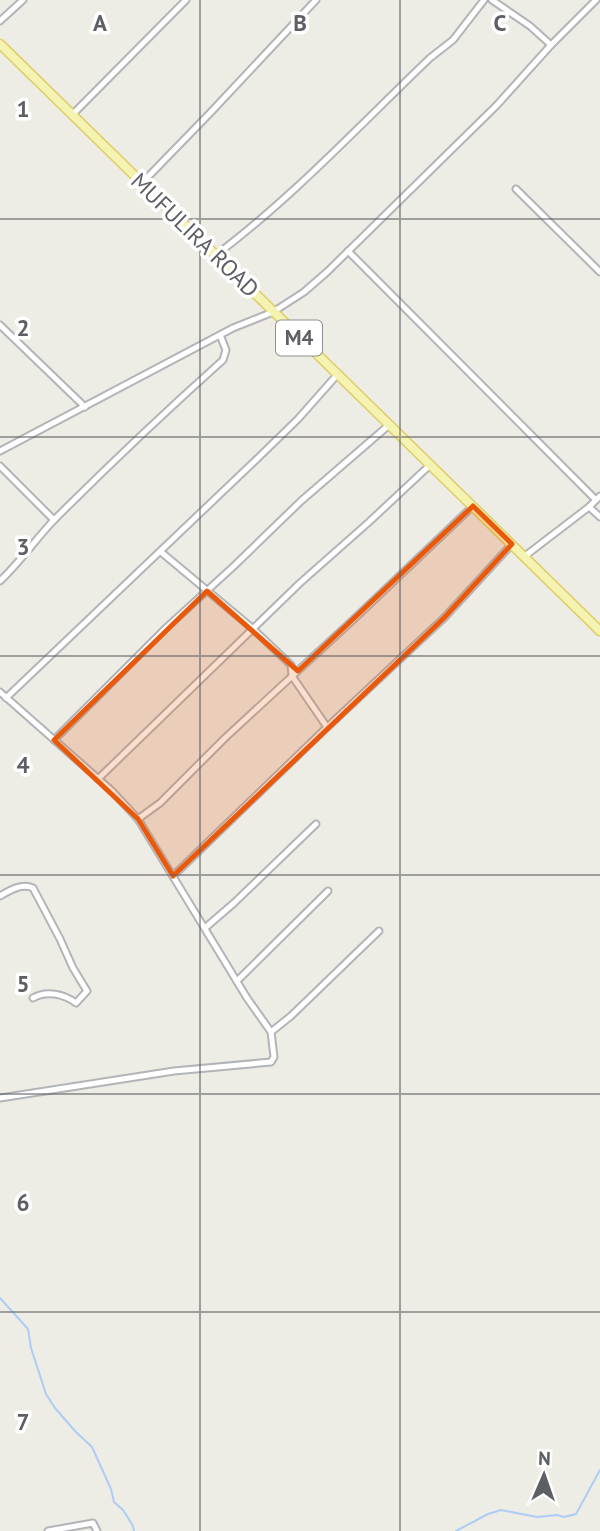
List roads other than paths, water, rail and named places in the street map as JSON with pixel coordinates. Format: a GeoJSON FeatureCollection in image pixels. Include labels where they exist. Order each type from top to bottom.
{"type":"FeatureCollection","features":[{"type":"Feature","properties":{"kind":"main road","name":"MUFULIRA ROAD"},"geometry":{"type":"LineString","coordinates":[[0,44],[600,631]]}},
{"type":"Feature","properties":{"kind":"street"},"geometry":{"type":"LineString","coordinates":[[0,21],[23,0]]}},
{"type":"Feature","properties":{"kind":"street"},"geometry":{"type":"LineString","coordinates":[[72,115],[186,0]]}},
{"type":"Feature","properties":{"kind":"street"},"geometry":{"type":"LineString","coordinates":[[142,183],[316,0]]}},
{"type":"Feature","properties":{"kind":"street"},"geometry":{"type":"LineString","coordinates":[[216,255],[286,197],[430,58],[453,40],[484,0]]}},
{"type":"Feature","properties":{"kind":"street"},"geometry":{"type":"LineString","coordinates":[[492,0],[530,26],[551,45]]}},
{"type":"Feature","properties":{"kind":"street"},"geometry":{"type":"LineString","coordinates":[[0,451],[220,335],[273,312],[304,292],[497,105],[596,0]]}},
{"type":"Feature","properties":{"kind":"street"},"geometry":{"type":"LineString","coordinates":[[516,189],[600,272]]}},
{"type":"Feature","properties":{"kind":"street"},"geometry":{"type":"LineString","coordinates":[[348,251],[598,498],[525,556]]}},
{"type":"Feature","properties":{"kind":"street"},"geometry":{"type":"LineString","coordinates":[[0,325],[85,407]]}},
{"type":"Feature","properties":{"kind":"street"},"geometry":{"type":"LineString","coordinates":[[0,581],[54,520],[223,360],[226,351],[220,335]]}},
{"type":"Feature","properties":{"kind":"street"},"geometry":{"type":"LineString","coordinates":[[6,698],[299,419],[337,375]]}},
{"type":"Feature","properties":{"kind":"street"},"geometry":{"type":"LineString","coordinates":[[54,740],[167,627],[301,501],[389,425]]}},
{"type":"Feature","properties":{"kind":"street"},"geometry":{"type":"LineString","coordinates":[[98,779],[252,628],[430,465]]}},
{"type":"Feature","properties":{"kind":"street"},"geometry":{"type":"LineString","coordinates":[[0,466],[54,520]]}},
{"type":"Feature","properties":{"kind":"street"},"geometry":{"type":"LineString","coordinates":[[138,819],[160,803],[225,738],[473,506]]}},
{"type":"Feature","properties":{"kind":"street"},"geometry":{"type":"LineString","coordinates":[[589,507],[600,517]]}},
{"type":"Feature","properties":{"kind":"street"},"geometry":{"type":"LineString","coordinates":[[173,876],[444,618],[512,544]]}},
{"type":"Feature","properties":{"kind":"street"},"geometry":{"type":"LineString","coordinates":[[161,552],[252,628],[291,665],[292,677],[327,727]]}},
{"type":"Feature","properties":{"kind":"street"},"geometry":{"type":"LineString","coordinates":[[0,692],[111,790],[138,819],[271,1032],[274,1057],[271,1062],[174,1071],[0,1098]]}},
{"type":"Feature","properties":{"kind":"street"},"geometry":{"type":"LineString","coordinates":[[205,928],[316,824]]}},
{"type":"Feature","properties":{"kind":"street"},"geometry":{"type":"LineString","coordinates":[[0,896],[20,887],[33,888],[87,990],[76,1003],[54,994],[41,993],[33,998]]}},
{"type":"Feature","properties":{"kind":"street"},"geometry":{"type":"LineString","coordinates":[[237,981],[328,891]]}},
{"type":"Feature","properties":{"kind":"street"},"geometry":{"type":"LineString","coordinates":[[271,1032],[379,931]]}},
{"type":"Feature","properties":{"kind":"street"},"geometry":{"type":"LineString","coordinates":[[48,1531],[93,1522],[97,1531]]}},
{"type":"Feature","properties":{"kind":"waterway"},"geometry":{"type":"LineString","coordinates":[[0,1298],[28,1329],[31,1348],[46,1394],[55,1408],[92,1447],[114,1502],[123,1510],[134,1531]]}},
{"type":"Feature","properties":{"kind":"waterway"},"geometry":{"type":"LineString","coordinates":[[456,1531],[501,1510],[537,1517],[576,1514],[600,1470]]}}]}
